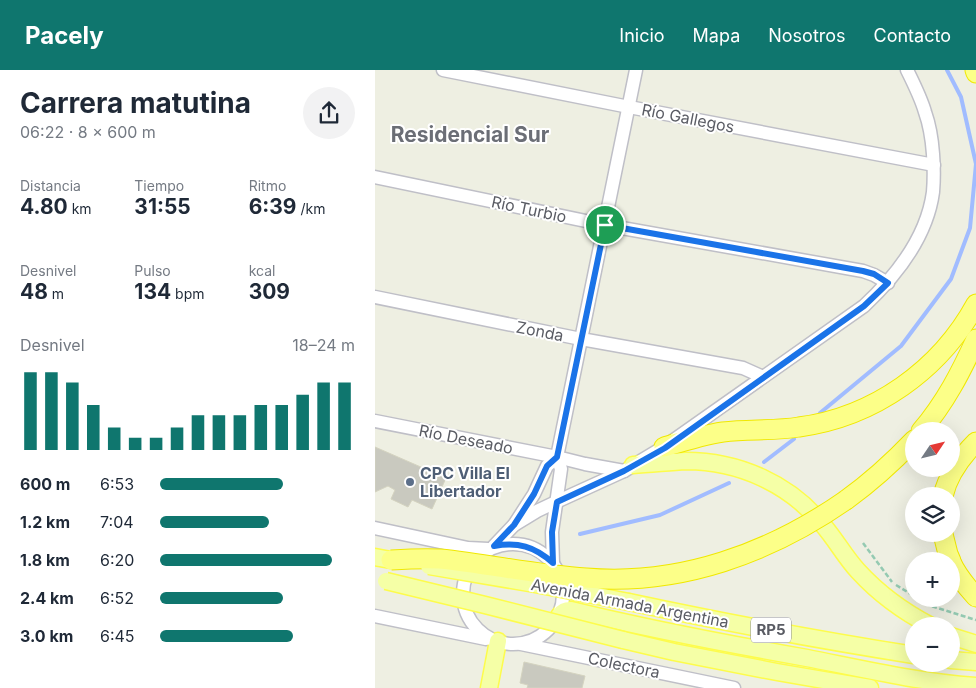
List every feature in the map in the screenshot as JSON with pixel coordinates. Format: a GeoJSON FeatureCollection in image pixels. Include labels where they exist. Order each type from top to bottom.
{"type":"FeatureCollection","features":[{"type":"Feature","properties":{"kind":"highway"},"geometry":{"type":"LineString","coordinates":[[665,448],[724,432],[776,430],[819,424],[871,406],[909,382],[935,360],[966,322],[976,304]]}},
{"type":"Feature","properties":{"kind":"highway"},"geometry":{"type":"LineString","coordinates":[[928,422],[953,386],[976,339]]}},
{"type":"Feature","properties":{"kind":"highway"},"geometry":{"type":"LineString","coordinates":[[946,487],[956,466],[976,442]]}},
{"type":"Feature","properties":{"kind":"highway"},"geometry":{"type":"LineString","coordinates":[[383,558],[439,559],[557,576],[605,579],[627,580],[672,575],[716,564],[760,548],[804,527],[846,500],[876,477],[905,449]]}},
{"type":"Feature","properties":{"kind":"highway"},"geometry":{"type":"LineString","coordinates":[[960,577],[976,597]]}},
{"type":"Feature","properties":{"kind":"main road"},"geometry":{"type":"LineString","coordinates":[[629,468],[687,461],[725,465],[760,476],[780,487],[809,509],[859,572],[879,592],[916,617]]}},
{"type":"Feature","properties":{"kind":"main road","name":"Avenida Armada Argentina"},"geometry":{"type":"LineString","coordinates":[[383,558],[535,584],[820,640],[905,654]]}},
{"type":"Feature","properties":{"kind":"main road","name":"Avenida Armada Argentina"},"geometry":{"type":"LineString","coordinates":[[381,580],[674,652],[870,688]]}},
{"type":"Feature","properties":{"kind":"main road"},"geometry":{"type":"LineString","coordinates":[[559,616],[562,612],[571,610],[671,632],[867,670],[976,686]]}},
{"type":"Feature","properties":{"kind":"main road"},"geometry":{"type":"LineString","coordinates":[[960,639],[976,644]]}},
{"type":"Feature","properties":{"kind":"main road"},"geometry":{"type":"LineString","coordinates":[[489,688],[506,642]]}},
{"type":"Feature","properties":{"kind":"main road"},"geometry":{"type":"LineString","coordinates":[[960,661],[976,662]]}},
{"type":"Feature","properties":{"kind":"street","name":"Río Gallegos"},"geometry":{"type":"LineString","coordinates":[[443,70],[933,165]]}},
{"type":"Feature","properties":{"kind":"street"},"geometry":{"type":"LineString","coordinates":[[553,563],[552,532],[561,469],[557,457],[636,70]]}},
{"type":"Feature","properties":{"kind":"street"},"geometry":{"type":"LineString","coordinates":[[514,525],[537,511],[629,468],[665,448],[864,306],[888,283],[900,268],[919,234],[928,214],[933,193],[931,138],[926,114],[919,94],[907,70]]}},
{"type":"Feature","properties":{"kind":"street","name":"Río Turbio"},"geometry":{"type":"LineString","coordinates":[[375,177],[605,225],[863,271],[874,274],[888,283]]}},
{"type":"Feature","properties":{"kind":"street","name":"Zonda"},"geometry":{"type":"LineString","coordinates":[[375,297],[581,339],[743,368],[763,377]]}},
{"type":"Feature","properties":{"kind":"street","name":"Río Deseado"},"geometry":{"type":"LineString","coordinates":[[375,421],[585,464],[629,468]]}},
{"type":"Feature","properties":{"kind":"street"},"geometry":{"type":"LineString","coordinates":[[375,528],[468,548],[491,548],[505,544],[525,546],[541,553],[553,563],[557,571],[562,595],[559,616],[536,639],[506,642],[486,636],[477,630],[470,621],[465,609],[463,594],[470,567],[479,556],[491,548],[514,525],[534,494],[547,466],[557,457]]}},
{"type":"Feature","properties":{"kind":"street","name":"Colectora"},"geometry":{"type":"LineString","coordinates":[[375,616],[734,688]]}},
{"type":"Feature","properties":{"kind":"path"},"geometry":{"type":"LineString","coordinates":[[863,543],[893,583],[905,590]]}},
{"type":"Feature","properties":{"kind":"path"},"geometry":{"type":"LineString","coordinates":[[934,607],[976,620]]}},
{"type":"Feature","properties":{"kind":"building","name":"CPC Villa El Libertador"},"geometry":{"type":"Polygon","coordinates":[[[375,447],[446,478],[432,509],[412,500],[408,507],[391,499],[395,490],[388,486],[375,492],[375,447]]]}},
{"type":"Feature","properties":{"kind":"building"},"geometry":{"type":"Polygon","coordinates":[[[524,662],[585,676],[582,688],[527,688],[528,685],[520,683],[524,662]]]}},
{"type":"Feature","properties":{"kind":"waterway"},"geometry":{"type":"LineString","coordinates":[[947,70],[961,97],[976,164]]}},
{"type":"Feature","properties":{"kind":"waterway"},"geometry":{"type":"LineString","coordinates":[[820,413],[901,346],[951,279],[970,228],[976,164]]}},
{"type":"Feature","properties":{"kind":"waterway"},"geometry":{"type":"LineString","coordinates":[[764,462],[794,439]]}},
{"type":"Feature","properties":{"kind":"waterway"},"geometry":{"type":"LineString","coordinates":[[580,534],[660,515],[729,483]]}},
{"type":"Feature","properties":{"kind":"place","name":"CPC Villa El Libertador"},"geometry":{"type":"Point","coordinates":[410,482]}},
{"type":"Feature","properties":{"kind":"district","name":"Residencial Sur"},"geometry":{"type":"Point","coordinates":[470,135]}},
{"type":"Feature","properties":{"kind":"route"},"geometry":{"type":"LineString","coordinates":[[605,225],[863,271],[874,274],[888,283],[864,306],[665,448],[624,471],[557,502],[552,532],[553,563],[545,556],[525,546],[505,544],[494,546],[514,525],[534,494],[547,466],[557,457],[605,225]]}}]}
